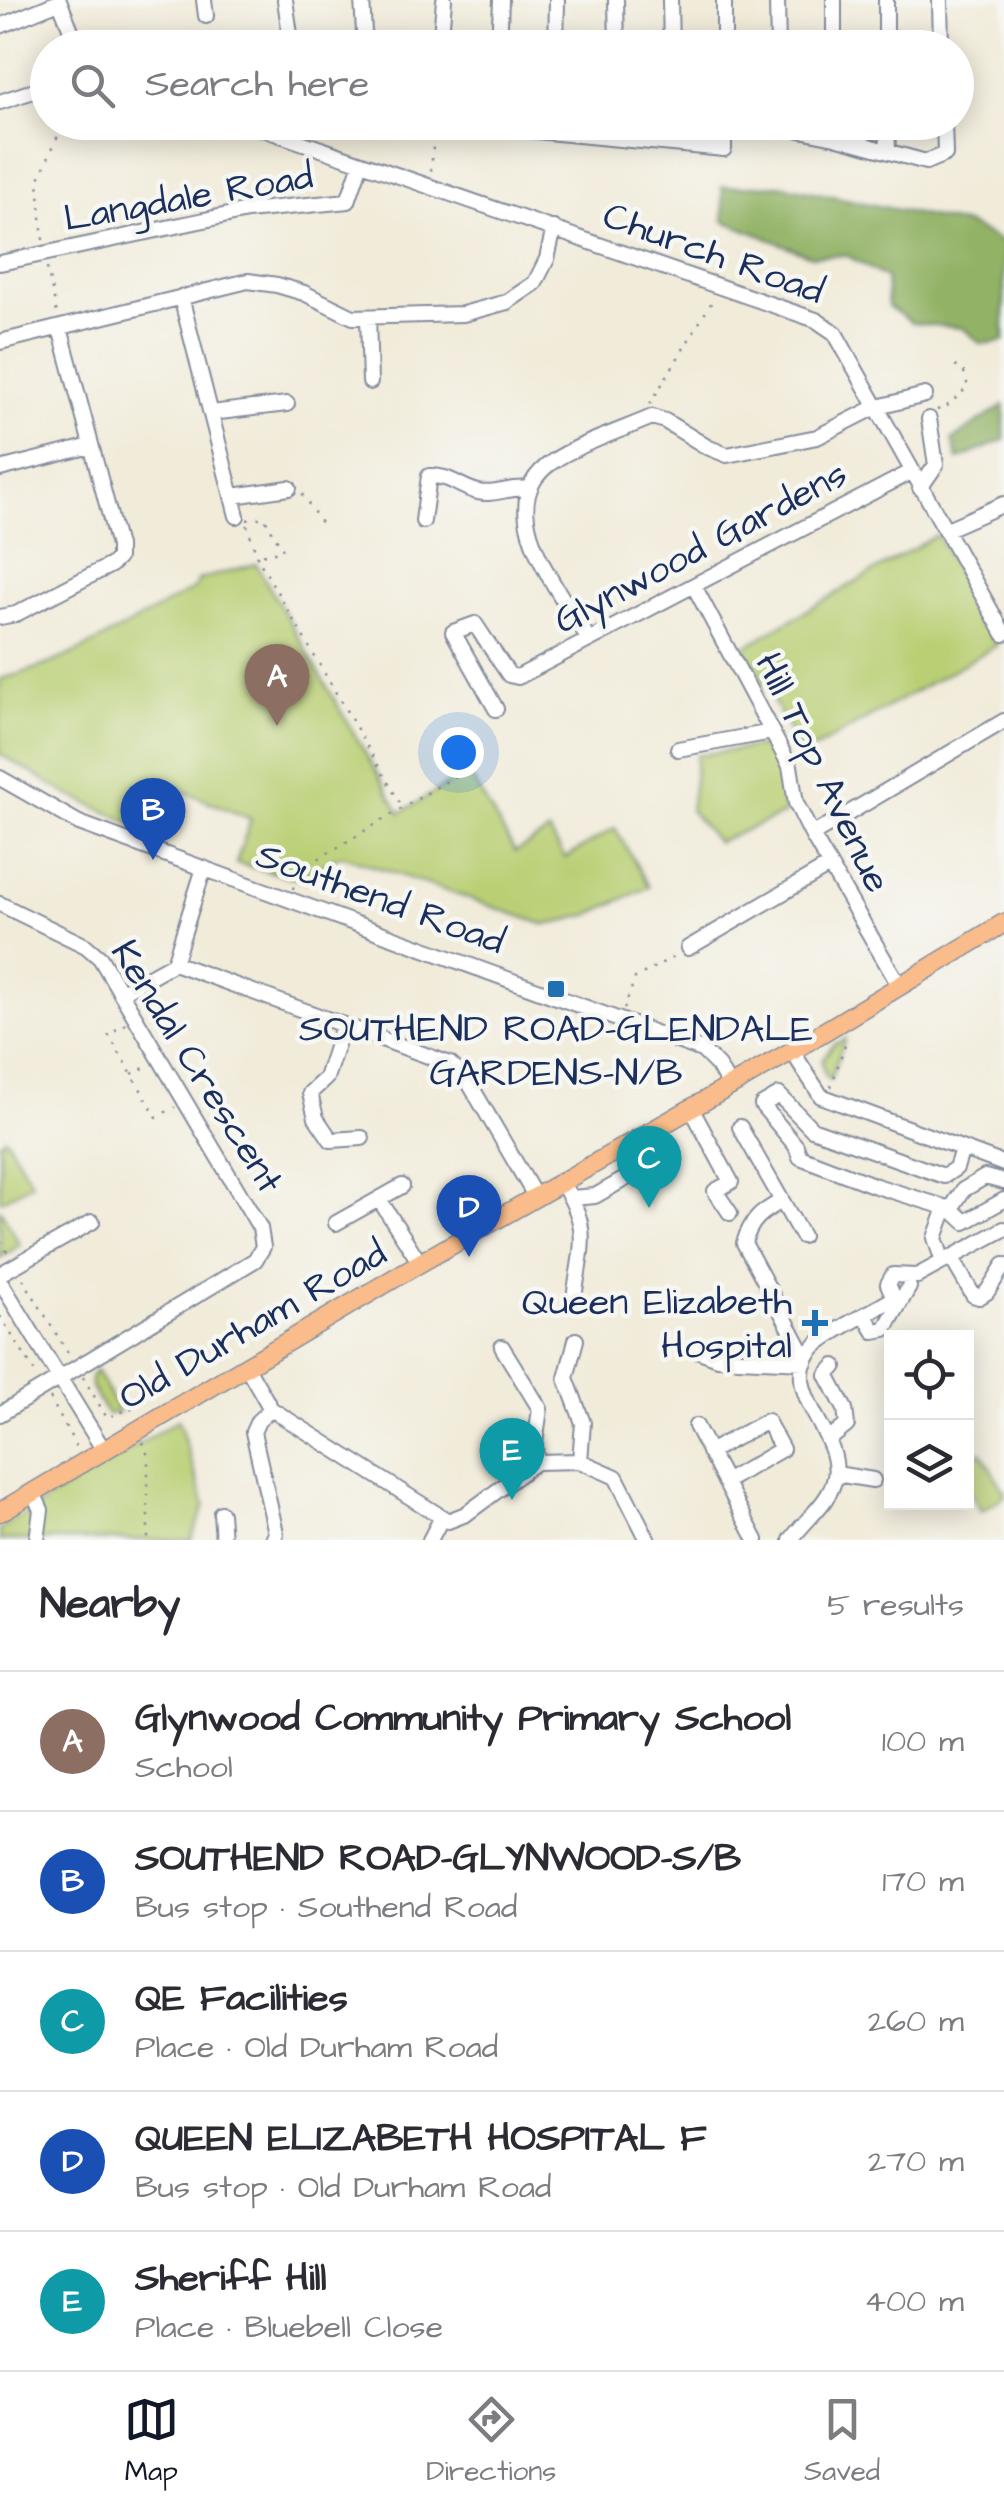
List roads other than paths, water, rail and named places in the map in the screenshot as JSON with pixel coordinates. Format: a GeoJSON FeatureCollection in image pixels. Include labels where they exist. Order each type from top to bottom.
{"type":"FeatureCollection","features":[{"type":"Feature","properties":{"kind":"main road","name":"Old Durham Road"},"geometry":{"type":"LineString","coordinates":[[0,1512],[138,1427],[247,1368],[535,1196],[566,1190],[692,1108],[1004,923]]}},
{"type":"Feature","properties":{"kind":"street"},"geometry":{"type":"LineString","coordinates":[[285,0],[289,30]]}},
{"type":"Feature","properties":{"kind":"street"},"geometry":{"type":"LineString","coordinates":[[362,0],[364,30]]}},
{"type":"Feature","properties":{"kind":"street"},"geometry":{"type":"LineString","coordinates":[[442,30],[444,0]]}},
{"type":"Feature","properties":{"kind":"street"},"geometry":{"type":"LineString","coordinates":[[500,30],[501,0]]}},
{"type":"Feature","properties":{"kind":"street"},"geometry":{"type":"LineString","coordinates":[[556,30],[557,0]]}},
{"type":"Feature","properties":{"kind":"street"},"geometry":{"type":"LineString","coordinates":[[616,0],[617,30]]}},
{"type":"Feature","properties":{"kind":"street"},"geometry":{"type":"LineString","coordinates":[[670,0],[671,30]]}},
{"type":"Feature","properties":{"kind":"street"},"geometry":{"type":"LineString","coordinates":[[724,0],[724,30]]}},
{"type":"Feature","properties":{"kind":"street"},"geometry":{"type":"LineString","coordinates":[[776,0],[777,30]]}},
{"type":"Feature","properties":{"kind":"street"},"geometry":{"type":"LineString","coordinates":[[834,0],[834,30]]}},
{"type":"Feature","properties":{"kind":"street"},"geometry":{"type":"LineString","coordinates":[[886,0],[886,30]]}},
{"type":"Feature","properties":{"kind":"street"},"geometry":{"type":"LineString","coordinates":[[940,0],[941,30]]}},
{"type":"Feature","properties":{"kind":"street"},"geometry":{"type":"LineString","coordinates":[[0,26],[59,1],[71,30]]}},
{"type":"Feature","properties":{"kind":"street"},"geometry":{"type":"LineString","coordinates":[[0,102],[30,92]]}},
{"type":"Feature","properties":{"kind":"street","name":"Church Road"},"geometry":{"type":"LineString","coordinates":[[295,140],[721,286],[816,320],[835,333],[920,488],[998,611],[1004,634]]}},
{"type":"Feature","properties":{"kind":"street"},"geometry":{"type":"LineString","coordinates":[[618,140],[724,148],[724,140]]}},
{"type":"Feature","properties":{"kind":"street"},"geometry":{"type":"LineString","coordinates":[[673,140],[673,144]]}},
{"type":"Feature","properties":{"kind":"street"},"geometry":{"type":"LineString","coordinates":[[862,140],[926,162],[944,154],[944,140]]}},
{"type":"Feature","properties":{"kind":"street"},"geometry":{"type":"LineString","coordinates":[[888,140],[888,150]]}},
{"type":"Feature","properties":{"kind":"street","name":"Langdale Road"},"geometry":{"type":"LineString","coordinates":[[0,263],[247,210],[348,201],[361,163]]}},
{"type":"Feature","properties":{"kind":"street"},"geometry":{"type":"LineString","coordinates":[[0,342],[248,281],[290,289],[353,317],[463,314],[507,302],[535,283],[547,259],[554,228]]}},
{"type":"Feature","properties":{"kind":"street"},"geometry":{"type":"LineString","coordinates":[[181,297],[241,518]]}},
{"type":"Feature","properties":{"kind":"street"},"geometry":{"type":"LineString","coordinates":[[368,317],[370,382]]}},
{"type":"Feature","properties":{"kind":"street"},"geometry":{"type":"LineString","coordinates":[[0,617],[16,614],[118,558],[60,328]]}},
{"type":"Feature","properties":{"kind":"street"},"geometry":{"type":"LineString","coordinates":[[589,640],[527,535],[528,489],[550,462],[652,417],[727,455],[817,437],[874,408],[924,395]]}},
{"type":"Feature","properties":{"kind":"street"},"geometry":{"type":"LineString","coordinates":[[212,413],[287,404]]}},
{"type":"Feature","properties":{"kind":"street"},"geometry":{"type":"LineString","coordinates":[[920,488],[936,466],[929,419]]}},
{"type":"Feature","properties":{"kind":"street"},"geometry":{"type":"LineString","coordinates":[[0,470],[91,446]]}},
{"type":"Feature","properties":{"kind":"street","name":"Glynwood Gardens"},"geometry":{"type":"LineString","coordinates":[[496,710],[452,632],[475,624],[509,675],[518,677],[911,472]]}},
{"type":"Feature","properties":{"kind":"street"},"geometry":{"type":"LineString","coordinates":[[423,520],[429,476],[444,476],[481,493],[516,487],[528,489]]}},
{"type":"Feature","properties":{"kind":"street"},"geometry":{"type":"LineString","coordinates":[[233,496],[290,488]]}},
{"type":"Feature","properties":{"kind":"street"},"geometry":{"type":"LineString","coordinates":[[945,530],[1004,504]]}},
{"type":"Feature","properties":{"kind":"street","name":"Hill Top Avenue"},"geometry":{"type":"LineString","coordinates":[[694,586],[790,766],[796,804],[899,986]]}},
{"type":"Feature","properties":{"kind":"street"},"geometry":{"type":"LineString","coordinates":[[812,834],[1004,721]]}},
{"type":"Feature","properties":{"kind":"street"},"geometry":{"type":"LineString","coordinates":[[678,750],[772,732]]}},
{"type":"Feature","properties":{"kind":"street","name":"Southend Road"},"geometry":{"type":"LineString","coordinates":[[0,778],[78,823],[702,1050],[718,1066],[730,1087]]}},
{"type":"Feature","properties":{"kind":"street"},"geometry":{"type":"LineString","coordinates":[[688,948],[829,866]]}},
{"type":"Feature","properties":{"kind":"street"},"geometry":{"type":"LineString","coordinates":[[122,992],[174,962],[204,868]]}},
{"type":"Feature","properties":{"kind":"street"},"geometry":{"type":"LineString","coordinates":[[0,924],[4,906]]}},
{"type":"Feature","properties":{"kind":"street","name":"Kendal Crescent"},"geometry":{"type":"LineString","coordinates":[[0,1414],[255,1260],[263,1246],[260,1228],[122,992],[95,953],[4,906]]}},
{"type":"Feature","properties":{"kind":"street"},"geometry":{"type":"LineString","coordinates":[[174,962],[450,1064],[468,1081],[535,1196]]}},
{"type":"Feature","properties":{"kind":"street"},"geometry":{"type":"LineString","coordinates":[[343,1026],[326,1078],[310,1093],[316,1118],[331,1140],[362,1138]]}},
{"type":"Feature","properties":{"kind":"street"},"geometry":{"type":"LineString","coordinates":[[792,1050],[821,1096],[1004,1164]]}},
{"type":"Feature","properties":{"kind":"street"},"geometry":{"type":"LineString","coordinates":[[962,1149],[956,1168],[944,1176],[807,1124],[779,1096],[762,1106],[796,1146],[800,1157],[947,1211],[965,1222],[1004,1200]]}},
{"type":"Feature","properties":{"kind":"street"},"geometry":{"type":"LineString","coordinates":[[692,1108],[731,1182],[715,1191],[730,1213]]}},
{"type":"Feature","properties":{"kind":"street"},"geometry":{"type":"LineString","coordinates":[[796,1146],[807,1124]]}},
{"type":"Feature","properties":{"kind":"street"},"geometry":{"type":"LineString","coordinates":[[740,1127],[802,1236]]}},
{"type":"Feature","properties":{"kind":"street"},"geometry":{"type":"LineString","coordinates":[[566,1190],[596,1196],[651,1164]]}},
{"type":"Feature","properties":{"kind":"street"},"geometry":{"type":"LineString","coordinates":[[1004,1182],[985,1177],[963,1190],[937,1228],[936,1243],[973,1295],[979,1297],[987,1292],[1004,1265]]}},
{"type":"Feature","properties":{"kind":"street"},"geometry":{"type":"LineString","coordinates":[[336,1224],[402,1186]]}},
{"type":"Feature","properties":{"kind":"street"},"geometry":{"type":"LineString","coordinates":[[566,1190],[584,1233],[574,1298]]}},
{"type":"Feature","properties":{"kind":"street"},"geometry":{"type":"LineString","coordinates":[[378,1199],[420,1263]]}},
{"type":"Feature","properties":{"kind":"street"},"geometry":{"type":"LineString","coordinates":[[782,1201],[761,1212],[749,1225],[744,1243],[806,1360],[804,1391],[830,1439],[836,1474],[825,1499],[791,1540]]}},
{"type":"Feature","properties":{"kind":"street"},"geometry":{"type":"LineString","coordinates":[[92,1222],[15,1265],[0,1278],[58,1380],[103,1448]]}},
{"type":"Feature","properties":{"kind":"street"},"geometry":{"type":"LineString","coordinates":[[865,1316],[874,1331],[886,1330],[913,1282],[1004,1229]]}},
{"type":"Feature","properties":{"kind":"street"},"geometry":{"type":"LineString","coordinates":[[806,1360],[818,1344],[894,1298],[888,1284],[892,1275],[913,1282]]}},
{"type":"Feature","properties":{"kind":"street"},"geometry":{"type":"LineString","coordinates":[[576,1340],[566,1378],[583,1424],[580,1460]]}},
{"type":"Feature","properties":{"kind":"street"},"geometry":{"type":"LineString","coordinates":[[502,1347],[540,1409],[534,1443],[536,1462]]}},
{"type":"Feature","properties":{"kind":"street"},"geometry":{"type":"LineString","coordinates":[[694,1349],[718,1358],[806,1360]]}},
{"type":"Feature","properties":{"kind":"street"},"geometry":{"type":"LineString","coordinates":[[830,1439],[847,1425],[845,1409],[827,1375],[835,1366]]}},
{"type":"Feature","properties":{"kind":"street"},"geometry":{"type":"LineString","coordinates":[[247,1368],[271,1409],[448,1520],[466,1514],[536,1462],[580,1460],[616,1477],[648,1540]]}},
{"type":"Feature","properties":{"kind":"street"},"geometry":{"type":"LineString","coordinates":[[271,1409],[253,1432],[276,1533],[272,1540]]}},
{"type":"Feature","properties":{"kind":"street"},"geometry":{"type":"LineString","coordinates":[[709,1452],[767,1421],[782,1448],[724,1482]]}},
{"type":"Feature","properties":{"kind":"street"},"geometry":{"type":"LineString","coordinates":[[696,1426],[756,1540]]}},
{"type":"Feature","properties":{"kind":"street"},"geometry":{"type":"LineString","coordinates":[[836,1474],[872,1480]]}},
{"type":"Feature","properties":{"kind":"street"},"geometry":{"type":"LineString","coordinates":[[33,1492],[40,1510],[37,1540]]}},
{"type":"Feature","properties":{"kind":"street"},"geometry":{"type":"LineString","coordinates":[[221,1513],[223,1540]]}},
{"type":"Feature","properties":{"kind":"street"},"geometry":{"type":"LineString","coordinates":[[430,1540],[442,1516]]}},
{"type":"Feature","properties":{"kind":"place","name":"Glynwood Community Primary School"},"geometry":{"type":"Point","coordinates":[277,726]}},
{"type":"Feature","properties":{"kind":"place","name":"SOUTHEND ROAD-GLYNWOOD-S/B"},"geometry":{"type":"Point","coordinates":[153,860]}},
{"type":"Feature","properties":{"kind":"place","name":"SOUTHEND ROAD-GLENDALE GARDENS-N/B"},"geometry":{"type":"Point","coordinates":[556,989]}},
{"type":"Feature","properties":{"kind":"place","name":"QE Facilities"},"geometry":{"type":"Point","coordinates":[649,1208]}},
{"type":"Feature","properties":{"kind":"place","name":"QUEEN ELIZABETH HOSPITAL F"},"geometry":{"type":"Point","coordinates":[469,1257]}},
{"type":"Feature","properties":{"kind":"place","name":"Queen Elizabeth Hospital"},"geometry":{"type":"Point","coordinates":[815,1323]}},
{"type":"Feature","properties":{"kind":"place","name":"Sheriff Hill"},"geometry":{"type":"Point","coordinates":[512,1500]}}]}
